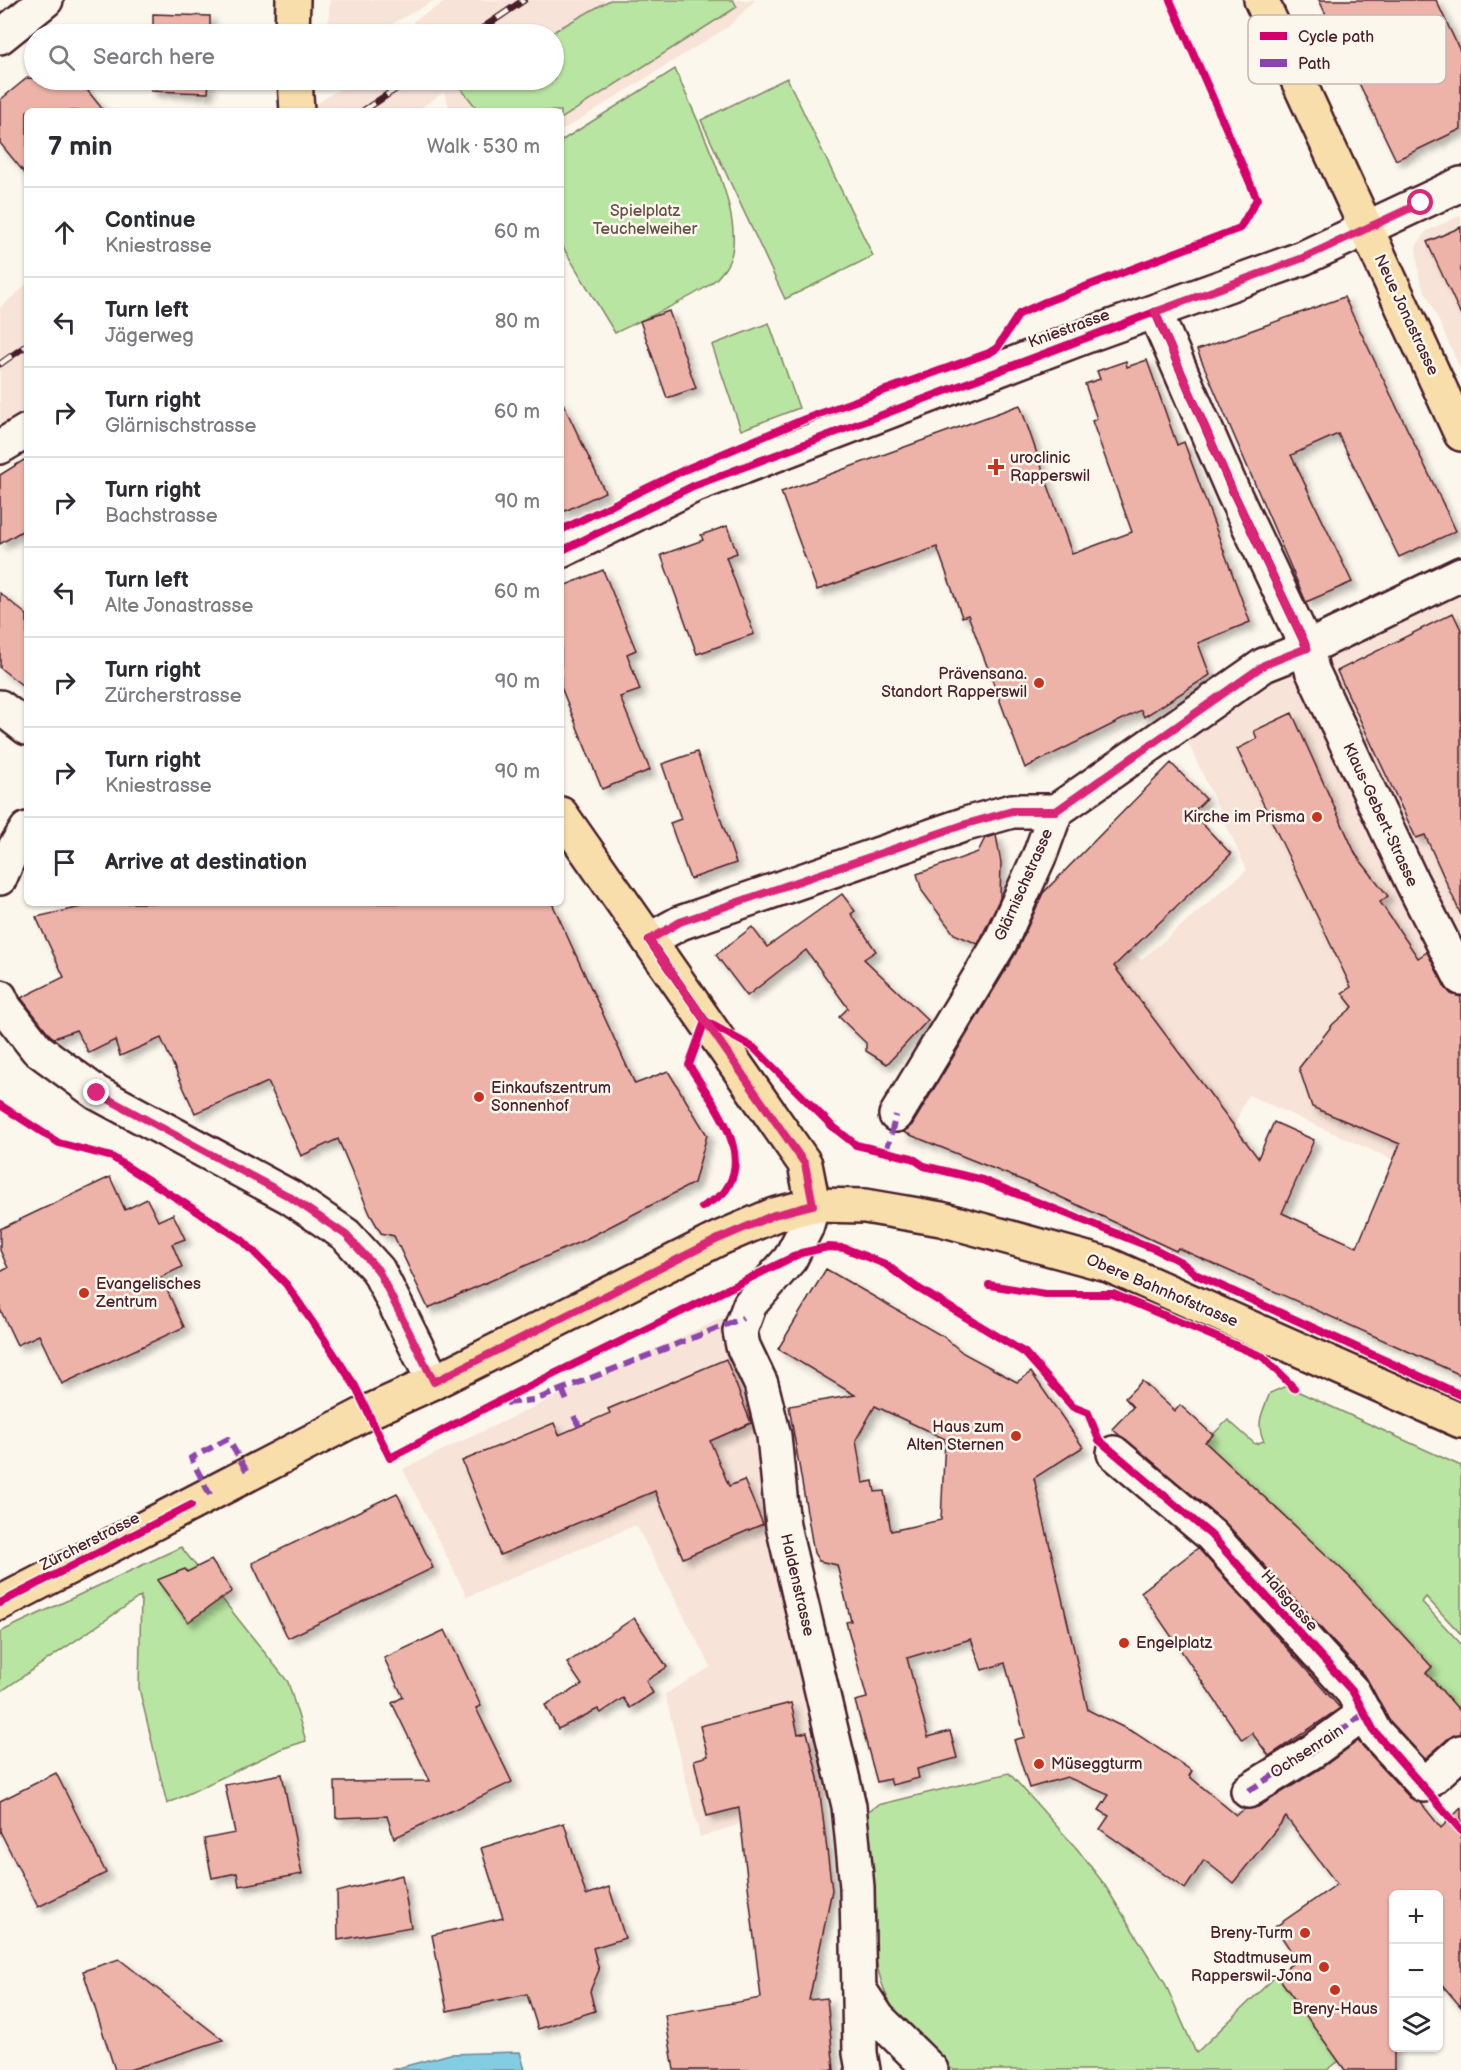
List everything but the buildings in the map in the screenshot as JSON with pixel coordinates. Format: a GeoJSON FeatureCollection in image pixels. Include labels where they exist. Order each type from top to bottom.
{"type":"FeatureCollection","features":[{"type":"Feature","properties":{"kind":"main road"},"geometry":{"type":"LineString","coordinates":[[292,24],[293,0]]}},
{"type":"Feature","properties":{"kind":"main road","name":"Neue Jonastrasse"},"geometry":{"type":"LineString","coordinates":[[1261,0],[1268,15]]}},
{"type":"Feature","properties":{"kind":"main road","name":"Neue Jonastrasse"},"geometry":{"type":"LineString","coordinates":[[1300,84],[1461,434]]}},
{"type":"Feature","properties":{"kind":"main road"},"geometry":{"type":"LineString","coordinates":[[564,818],[805,1164],[813,1205]]}},
{"type":"Feature","properties":{"kind":"main road","name":"Zürcherstrasse"},"geometry":{"type":"LineString","coordinates":[[0,1603],[368,1412],[434,1382],[718,1239],[774,1215],[813,1205]]}},
{"type":"Feature","properties":{"kind":"main road","name":"Obere Bahnhofstrasse"},"geometry":{"type":"LineString","coordinates":[[813,1205],[865,1206],[941,1219],[1106,1264],[1461,1421]]}},
{"type":"Feature","properties":{"kind":"street"},"geometry":{"type":"LineString","coordinates":[[0,37],[46,0]]}},
{"type":"Feature","properties":{"kind":"street","name":"Kniestrasse"},"geometry":{"type":"LineString","coordinates":[[564,550],[693,486],[1303,258],[1461,184]]}},
{"type":"Feature","properties":{"kind":"street","name":"Klaus-Gebert-Strasse"},"geometry":{"type":"LineString","coordinates":[[1155,312],[1228,481],[1307,648],[1312,670],[1412,882],[1461,978]]}},
{"type":"Feature","properties":{"kind":"street"},"geometry":{"type":"LineString","coordinates":[[0,447],[24,433]]}},
{"type":"Feature","properties":{"kind":"street","name":"Glärnischstrasse"},"geometry":{"type":"LineString","coordinates":[[896,1115],[1000,943],[1041,852],[1056,811],[1264,665],[1307,648],[1461,574]]}},
{"type":"Feature","properties":{"kind":"street"},"geometry":{"type":"LineString","coordinates":[[0,707],[24,726]]}},
{"type":"Feature","properties":{"kind":"street"},"geometry":{"type":"LineString","coordinates":[[649,940],[680,922],[966,824],[1012,811],[1056,811]]}},
{"type":"Feature","properties":{"kind":"street"},"geometry":{"type":"LineString","coordinates":[[0,878],[9,857],[24,834]]}},
{"type":"Feature","properties":{"kind":"street"},"geometry":{"type":"LineString","coordinates":[[0,997],[5,1008],[37,1049],[97,1093],[290,1197],[346,1235],[378,1270],[434,1382]]}},
{"type":"Feature","properties":{"kind":"street","name":"Haldenstrasse"},"geometry":{"type":"LineString","coordinates":[[813,1205],[807,1228],[790,1259],[750,1304],[740,1331],[745,1353],[761,1384],[774,1436],[783,1526],[849,1806],[857,1887],[860,2053],[863,2070]]}},
{"type":"Feature","properties":{"kind":"street","name":"Halsgasse"},"geometry":{"type":"LineString","coordinates":[[1114,1453],[1211,1535],[1353,1692],[1374,1731],[1424,1785],[1461,1752]]}},
{"type":"Feature","properties":{"kind":"street","name":"Ochsenrain"},"geometry":{"type":"LineString","coordinates":[[1248,1791],[1313,1751],[1365,1713]]}},
{"type":"Feature","properties":{"kind":"street"},"geometry":{"type":"LineString","coordinates":[[859,1989],[878,2018],[932,2070]]}},
{"type":"Feature","properties":{"kind":"shaded area"},"geometry":{"type":"Polygon","coordinates":[[[330,0],[435,0],[392,24],[329,24],[330,0]]]}},
{"type":"Feature","properties":{"kind":"shaded area"},"geometry":{"type":"Polygon","coordinates":[[[449,0],[755,0],[728,27],[564,129],[564,108],[450,108],[444,92],[420,108],[311,108],[338,90],[564,90],[564,24],[413,24],[413,21],[449,0]]]}},
{"type":"Feature","properties":{"kind":"shaded area"},"geometry":{"type":"Polygon","coordinates":[[[1461,215],[1461,370],[1419,278],[1416,246],[1427,231],[1461,215]]]}},
{"type":"Feature","properties":{"kind":"shaded area"},"geometry":{"type":"Polygon","coordinates":[[[24,287],[24,415],[0,429],[0,308],[24,287]]]}},
{"type":"Feature","properties":{"kind":"shaded area"},"geometry":{"type":"Polygon","coordinates":[[[1461,587],[1461,1190],[1248,1095],[1176,1250],[1039,1187],[899,1129],[1048,879],[1141,960],[1247,870],[1185,736],[1255,685],[1461,587]]]}},
{"type":"Feature","properties":{"kind":"shaded area"},"geometry":{"type":"Polygon","coordinates":[[[726,1316],[759,1405],[838,1793],[700,1837],[665,1694],[711,1667],[636,1525],[467,1597],[403,1469],[726,1316]]]}},
{"type":"Feature","properties":{"kind":"green space"},"geometry":{"type":"Polygon","coordinates":[[[610,0],[733,0],[737,7],[564,117],[564,108],[477,108],[462,90],[564,90],[564,26],[610,0]]]}},
{"type":"Feature","properties":{"kind":"green space","name":"Spielplatz Teuchelweiher"},"geometry":{"type":"Polygon","coordinates":[[[675,69],[704,134],[730,210],[733,233],[732,252],[724,270],[709,285],[699,291],[615,333],[564,249],[564,139],[675,69]]]}},
{"type":"Feature","properties":{"kind":"green space"},"geometry":{"type":"Polygon","coordinates":[[[787,78],[873,256],[785,299],[701,120],[787,78]]]}},
{"type":"Feature","properties":{"kind":"green space"},"geometry":{"type":"Polygon","coordinates":[[[769,323],[799,408],[741,430],[712,345],[769,323]]]}},
{"type":"Feature","properties":{"kind":"green space"},"geometry":{"type":"Polygon","coordinates":[[[1286,1386],[1461,1466],[1461,1634],[1426,1597],[1422,1602],[1461,1644],[1461,1704],[1457,1708],[1426,1673],[1431,1666],[1358,1587],[1205,1442],[1228,1420],[1255,1444],[1264,1441],[1260,1423],[1270,1393],[1286,1386]]]}},
{"type":"Feature","properties":{"kind":"green space"},"geometry":{"type":"Polygon","coordinates":[[[181,1547],[288,1682],[306,1741],[281,1749],[167,1804],[139,1688],[141,1596],[0,1692],[0,1632],[181,1547]]]}},
{"type":"Feature","properties":{"kind":"green space"},"geometry":{"type":"Polygon","coordinates":[[[1009,1773],[1078,1850],[1104,1884],[1164,1981],[1196,2053],[1277,1975],[1339,2061],[1327,2070],[953,2070],[926,2048],[902,2023],[889,2002],[880,1978],[870,1924],[865,1817],[868,1811],[878,1805],[1009,1773]]]}},
{"type":"Feature","properties":{"kind":"water"},"geometry":{"type":"Polygon","coordinates":[[[520,2052],[525,2070],[391,2070],[450,2054],[520,2052]]]}},
{"type":"Feature","properties":{"kind":"railway"},"geometry":{"type":"LineString","coordinates":[[489,24],[524,0]]}},
{"type":"Feature","properties":{"kind":"railway"},"geometry":{"type":"LineString","coordinates":[[367,108],[394,90]]}},
{"type":"Feature","properties":{"kind":"railway"},"geometry":{"type":"LineString","coordinates":[[0,364],[24,347]]}},
{"type":"Feature","properties":{"kind":"marked path"},"geometry":{"type":"LineString","coordinates":[[886,1152],[896,1115]]}},
{"type":"Feature","properties":{"kind":"marked path"},"geometry":{"type":"LineString","coordinates":[[540,1398],[743,1318]]}},
{"type":"Feature","properties":{"kind":"marked path"},"geometry":{"type":"LineString","coordinates":[[562,1389],[567,1401]]}},
{"type":"Feature","properties":{"kind":"marked path"},"geometry":{"type":"LineString","coordinates":[[506,1403],[533,1400]]}},
{"type":"Feature","properties":{"kind":"marked path"},"geometry":{"type":"LineString","coordinates":[[574,1416],[579,1426]]}},
{"type":"Feature","properties":{"kind":"marked path"},"geometry":{"type":"LineString","coordinates":[[210,1495],[191,1458],[228,1439],[249,1475]]}},
{"type":"Feature","properties":{"kind":"marked path"},"geometry":{"type":"LineString","coordinates":[[1248,1791],[1313,1751],[1365,1713]]}},
{"type":"Feature","properties":{"kind":"cycle path"},"geometry":{"type":"LineString","coordinates":[[564,529],[684,470],[805,419],[989,353],[997,348],[1019,314],[1240,228],[1257,199],[1170,0]]}},
{"type":"Feature","properties":{"kind":"cycle path"},"geometry":{"type":"LineString","coordinates":[[564,550],[693,486],[1155,312],[1233,492],[1307,648]]}},
{"type":"Feature","properties":{"kind":"cycle path"},"geometry":{"type":"LineString","coordinates":[[649,940],[705,1021],[754,1048],[832,1126],[856,1145],[912,1158],[924,1166],[982,1180],[1155,1249],[1181,1262],[1197,1275],[1461,1395]]}},
{"type":"Feature","properties":{"kind":"cycle path"},"geometry":{"type":"LineString","coordinates":[[702,1207],[725,1191],[733,1175],[735,1159],[726,1126],[689,1065],[705,1021]]}},
{"type":"Feature","properties":{"kind":"cycle path"},"geometry":{"type":"LineString","coordinates":[[0,1105],[59,1143],[112,1157],[242,1240],[286,1284],[324,1339],[355,1386],[390,1458],[493,1404],[801,1253],[828,1247],[844,1248],[885,1264],[916,1287],[1025,1353],[1073,1407],[1088,1413],[1099,1440],[1211,1535],[1353,1692],[1374,1731],[1461,1830]]}},
{"type":"Feature","properties":{"kind":"cycle path"},"geometry":{"type":"LineString","coordinates":[[989,1285],[1045,1294],[1113,1294],[1263,1357],[1294,1388]]}},
{"type":"Feature","properties":{"kind":"cycle path"},"geometry":{"type":"LineString","coordinates":[[0,1603],[191,1505]]}},
{"type":"Feature","properties":{"kind":"place","name":"uroclinic Rapperswil"},"geometry":{"type":"Point","coordinates":[996,467]}},
{"type":"Feature","properties":{"kind":"place","name":"Prävensana. Standort Rapperswil"},"geometry":{"type":"Point","coordinates":[1039,683]}},
{"type":"Feature","properties":{"kind":"place","name":"Kirche im Prisma"},"geometry":{"type":"Point","coordinates":[1317,817]}},
{"type":"Feature","properties":{"kind":"place","name":"Einkaufszentrum Sonnenhof"},"geometry":{"type":"Point","coordinates":[479,1097]}},
{"type":"Feature","properties":{"kind":"place","name":"Evangelisches Zentrum"},"geometry":{"type":"Point","coordinates":[84,1293]}},
{"type":"Feature","properties":{"kind":"place","name":"Haus zum Alten Sternen"},"geometry":{"type":"Point","coordinates":[1016,1436]}},
{"type":"Feature","properties":{"kind":"place","name":"Engelplatz"},"geometry":{"type":"Point","coordinates":[1124,1643]}},
{"type":"Feature","properties":{"kind":"place","name":"Müseggturm"},"geometry":{"type":"Point","coordinates":[1039,1764]}},
{"type":"Feature","properties":{"kind":"place","name":"Breny-Turm"},"geometry":{"type":"Point","coordinates":[1305,1933]}},
{"type":"Feature","properties":{"kind":"place","name":"Stadtmuseum Rapperswil-Jona"},"geometry":{"type":"Point","coordinates":[1324,1967]}},
{"type":"Feature","properties":{"kind":"place","name":"Breny-Haus"},"geometry":{"type":"Point","coordinates":[1335,1990]}},
{"type":"Feature","properties":{"kind":"route"},"geometry":{"type":"LineString","coordinates":[[97,1093],[177,1134],[290,1197],[346,1235],[378,1270],[434,1382],[718,1239],[774,1215],[813,1205],[811,1185],[805,1164],[649,940],[680,922],[966,824],[1012,811],[1056,811],[1168,730],[1264,665],[1307,648],[1233,492],[1155,312],[1303,258],[1421,203]]}}]}
